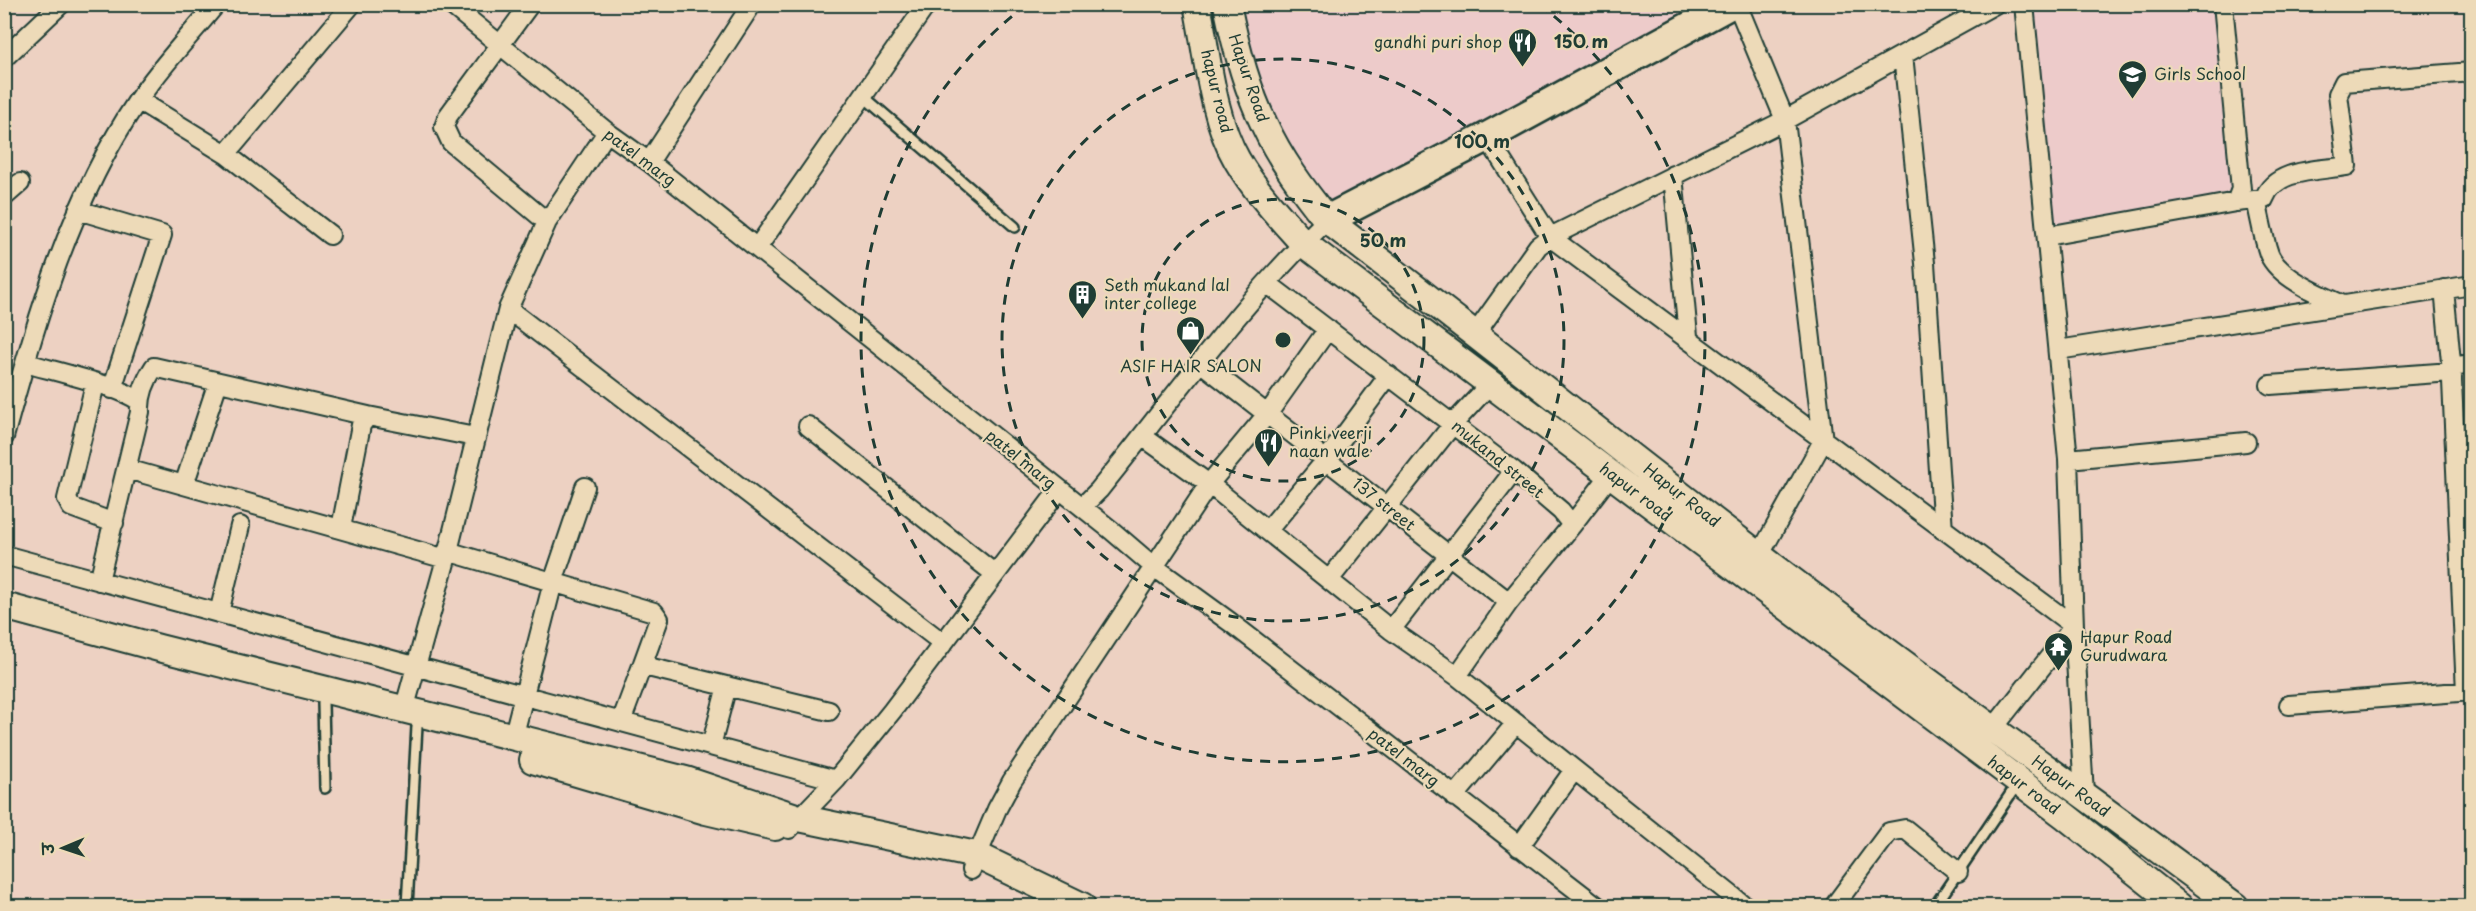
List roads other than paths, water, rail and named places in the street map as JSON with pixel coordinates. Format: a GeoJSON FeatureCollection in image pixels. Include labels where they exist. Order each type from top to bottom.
{"type":"FeatureCollection","features":[{"type":"Feature","properties":{"kind":"main road","name":"hapur road"},"geometry":{"type":"LineString","coordinates":[[1197,4],[1221,125],[1233,150],[1259,192],[1303,243],[2019,782],[2168,901]]}},
{"type":"Feature","properties":{"kind":"main road","name":"Hapur Road"},"geometry":{"type":"LineString","coordinates":[[1227,4],[1234,38],[1263,123],[1295,179],[1327,220],[1476,333],[1759,556],[1992,730],[2084,794],[2235,906]]}},
{"type":"Feature","properties":{"kind":"main road"},"geometry":{"type":"LineString","coordinates":[[1327,220],[1487,137],[1731,4]]}},
{"type":"Feature","properties":{"kind":"main road"},"geometry":{"type":"LineString","coordinates":[[4,606],[410,718],[706,811],[794,824],[973,862],[1082,906]]}},
{"type":"Feature","properties":{"kind":"main road"},"geometry":{"type":"LineString","coordinates":[[4,622],[322,703],[513,738],[686,780],[794,824]]}},
{"type":"Feature","properties":{"kind":"main road"},"geometry":{"type":"LineString","coordinates":[[973,862],[1054,906]]}},
{"type":"Feature","properties":{"kind":"street"},"geometry":{"type":"LineString","coordinates":[[4,437],[46,294],[90,182],[138,100],[216,4]]}},
{"type":"Feature","properties":{"kind":"street"},"geometry":{"type":"LineString","coordinates":[[226,154],[352,4]]}},
{"type":"Feature","properties":{"kind":"street","name":"patel marg"},"geometry":{"type":"LineString","coordinates":[[450,4],[607,132],[649,162],[1153,566],[1230,622],[1597,906]]}},
{"type":"Feature","properties":{"kind":"street"},"geometry":{"type":"LineString","coordinates":[[530,4],[502,46],[448,116],[444,127],[445,134],[451,142],[547,222]]}},
{"type":"Feature","properties":{"kind":"street"},"geometry":{"type":"LineString","coordinates":[[649,162],[752,4]]}},
{"type":"Feature","properties":{"kind":"street"},"geometry":{"type":"LineString","coordinates":[[757,248],[927,4]]}},
{"type":"Feature","properties":{"kind":"street"},"geometry":{"type":"LineString","coordinates":[[1737,4],[1785,120],[1823,441],[1759,556]]}},
{"type":"Feature","properties":{"kind":"street"},"geometry":{"type":"LineString","coordinates":[[1476,333],[1538,246],[1550,237],[1785,120],[1995,4]]}},
{"type":"Feature","properties":{"kind":"street"},"geometry":{"type":"LineString","coordinates":[[2024,4],[2068,459],[2074,626],[2084,794]]}},
{"type":"Feature","properties":{"kind":"street"},"geometry":{"type":"LineString","coordinates":[[2223,4],[2241,189],[2236,202]]}},
{"type":"Feature","properties":{"kind":"street"},"geometry":{"type":"LineString","coordinates":[[4,58],[55,7]]}},
{"type":"Feature","properties":{"kind":"street"},"geometry":{"type":"LineString","coordinates":[[1903,56],[1925,263],[1943,530]]}},
{"type":"Feature","properties":{"kind":"street"},"geometry":{"type":"LineString","coordinates":[[2047,236],[2264,199],[2268,189],[2278,179],[2347,166],[2338,94],[2344,82],[2472,72]]}},
{"type":"Feature","properties":{"kind":"street"},"geometry":{"type":"LineString","coordinates":[[138,100],[226,154],[330,235]]}},
{"type":"Feature","properties":{"kind":"street"},"geometry":{"type":"LineString","coordinates":[[410,718],[416,667],[508,309],[547,222],[607,132]]}},
{"type":"Feature","properties":{"kind":"street"},"geometry":{"type":"LineString","coordinates":[[1487,137],[1550,237],[1688,336],[1823,441],[2074,626]]}},
{"type":"Feature","properties":{"kind":"street"},"geometry":{"type":"LineString","coordinates":[[1673,175],[1688,336]]}},
{"type":"Feature","properties":{"kind":"street"},"geometry":{"type":"LineString","coordinates":[[4,197],[20,183]]}},
{"type":"Feature","properties":{"kind":"street"},"geometry":{"type":"LineString","coordinates":[[2256,200],[2270,256],[2279,268],[2312,292],[2342,304]]}},
{"type":"Feature","properties":{"kind":"street"},"geometry":{"type":"LineString","coordinates":[[78,210],[162,235],[104,387],[67,499],[71,507],[114,523]]}},
{"type":"Feature","properties":{"kind":"street"},"geometry":{"type":"LineString","coordinates":[[1082,507],[1200,362],[1303,243],[1327,220]]}},
{"type":"Feature","properties":{"kind":"street","name":"mukand street"},"geometry":{"type":"LineString","coordinates":[[1268,284],[1514,471],[1561,511],[1572,525]]}},
{"type":"Feature","properties":{"kind":"street"},"geometry":{"type":"LineString","coordinates":[[2058,351],[2472,285]]}},
{"type":"Feature","properties":{"kind":"street"},"geometry":{"type":"LineString","coordinates":[[2289,705],[2469,692],[2452,372],[2444,289]]}},
{"type":"Feature","properties":{"kind":"street"},"geometry":{"type":"LineString","coordinates":[[508,309],[943,643]]}},
{"type":"Feature","properties":{"kind":"street"},"geometry":{"type":"LineString","coordinates":[[973,862],[1012,781],[1153,566],[1209,484],[1269,412],[1328,329]]}},
{"type":"Feature","properties":{"kind":"street","name":"137 street"},"geometry":{"type":"LineString","coordinates":[[1200,362],[1269,412],[1326,460],[1509,602]]}},
{"type":"Feature","properties":{"kind":"street"},"geometry":{"type":"LineString","coordinates":[[26,363],[132,396],[140,402]]}},
{"type":"Feature","properties":{"kind":"street"},"geometry":{"type":"LineString","coordinates":[[2270,385],[2452,372],[2458,366],[2472,364]]}},
{"type":"Feature","properties":{"kind":"street"},"geometry":{"type":"LineString","coordinates":[[99,581],[140,412],[140,402],[146,380],[154,368],[368,416],[475,437]]}},
{"type":"Feature","properties":{"kind":"street"},"geometry":{"type":"LineString","coordinates":[[1268,530],[1326,460],[1389,375]]}},
{"type":"Feature","properties":{"kind":"street"},"geometry":{"type":"LineString","coordinates":[[184,485],[218,382]]}},
{"type":"Feature","properties":{"kind":"street"},"geometry":{"type":"LineString","coordinates":[[1329,580],[1453,424],[1490,384]]}},
{"type":"Feature","properties":{"kind":"street"},"geometry":{"type":"LineString","coordinates":[[341,528],[361,425],[368,416]]}},
{"type":"Feature","properties":{"kind":"street"},"geometry":{"type":"LineString","coordinates":[[808,426],[995,574]]}},
{"type":"Feature","properties":{"kind":"street"},"geometry":{"type":"LineString","coordinates":[[1142,436],[1209,484],[1391,630],[1457,675],[1745,906]]}},
{"type":"Feature","properties":{"kind":"street"},"geometry":{"type":"LineString","coordinates":[[2068,459],[2246,442]]}},
{"type":"Feature","properties":{"kind":"street"},"geometry":{"type":"LineString","coordinates":[[127,468],[341,528],[553,582],[658,615],[658,626],[621,722]]}},
{"type":"Feature","properties":{"kind":"street"},"geometry":{"type":"LineString","coordinates":[[1391,630],[1514,471]]}},
{"type":"Feature","properties":{"kind":"street"},"geometry":{"type":"LineString","coordinates":[[1457,675],[1509,602],[1611,474]]}},
{"type":"Feature","properties":{"kind":"street"},"geometry":{"type":"LineString","coordinates":[[513,738],[553,582],[585,487]]}},
{"type":"Feature","properties":{"kind":"street"},"geometry":{"type":"LineString","coordinates":[[794,824],[836,780],[1059,490]]}},
{"type":"Feature","properties":{"kind":"street"},"geometry":{"type":"LineString","coordinates":[[219,613],[240,526]]}},
{"type":"Feature","properties":{"kind":"street"},"geometry":{"type":"LineString","coordinates":[[4,555],[836,780]]}},
{"type":"Feature","properties":{"kind":"street"},"geometry":{"type":"LineString","coordinates":[[1992,730],[2074,626]]}},
{"type":"Feature","properties":{"kind":"street"},"geometry":{"type":"LineString","coordinates":[[643,663],[653,669],[829,711]]}},
{"type":"Feature","properties":{"kind":"street"},"geometry":{"type":"LineString","coordinates":[[711,746],[727,686]]}},
{"type":"Feature","properties":{"kind":"street"},"geometry":{"type":"LineString","coordinates":[[1454,796],[1516,723]]}},
{"type":"Feature","properties":{"kind":"street"},"geometry":{"type":"LineString","coordinates":[[1519,847],[1574,770]]}},
{"type":"Feature","properties":{"kind":"street"},"geometry":{"type":"LineString","coordinates":[[1834,906],[1889,832],[1905,830],[1958,872]]}},
{"type":"Feature","properties":{"kind":"lane"},"geometry":{"type":"LineString","coordinates":[[863,96],[1015,227]]}},
{"type":"Feature","properties":{"kind":"lane"},"geometry":{"type":"LineString","coordinates":[[322,703],[325,788]]}},
{"type":"Feature","properties":{"kind":"lane"},"geometry":{"type":"LineString","coordinates":[[407,906],[410,718]]}},
{"type":"Feature","properties":{"kind":"lane"},"geometry":{"type":"LineString","coordinates":[[1935,906],[2019,782]]}},
{"type":"Feature","properties":{"kind":"place","name":"gandhi puri shop"},"geometry":{"type":"Point","coordinates":[1523,68]}},
{"type":"Feature","properties":{"kind":"place","name":"Girls School"},"geometry":{"type":"Point","coordinates":[2133,100]}},
{"type":"Feature","properties":{"kind":"place","name":"Seth mukand lal inter college"},"geometry":{"type":"Point","coordinates":[1083,320]}},
{"type":"Feature","properties":{"kind":"place","name":"ASIF HAIR SALON"},"geometry":{"type":"Point","coordinates":[1191,356]}},
{"type":"Feature","properties":{"kind":"place","name":"Pinki veerji naan wale"},"geometry":{"type":"Point","coordinates":[1268,468]}},
{"type":"Feature","properties":{"kind":"place","name":"Hapur Road Gurudwara"},"geometry":{"type":"Point","coordinates":[2059,672]}}]}
